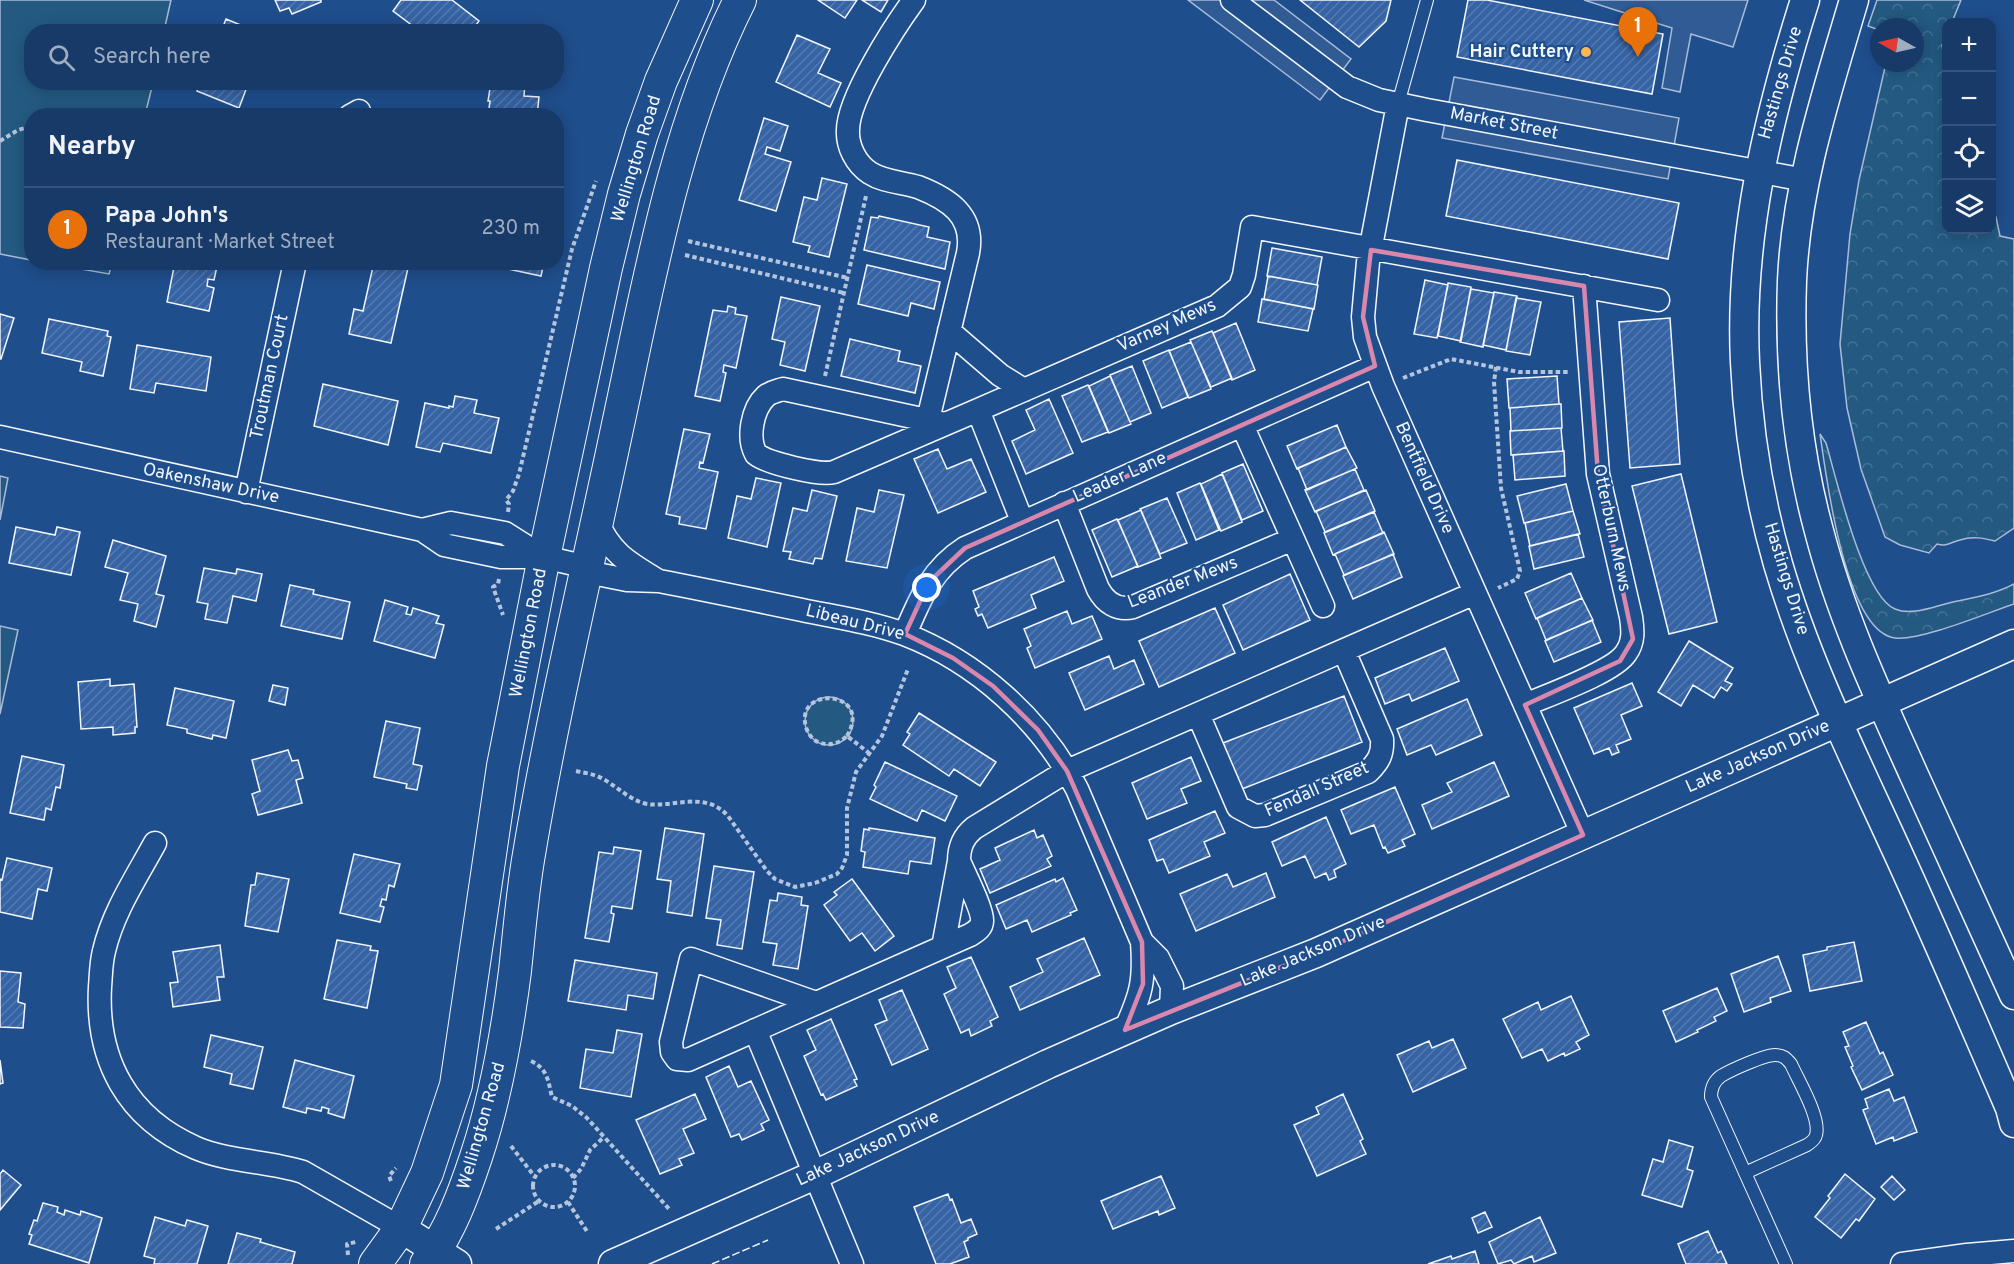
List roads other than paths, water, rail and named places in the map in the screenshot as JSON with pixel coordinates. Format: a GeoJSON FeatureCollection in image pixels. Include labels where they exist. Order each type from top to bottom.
{"type":"FeatureCollection","features":[{"type":"Feature","properties":{"kind":"main road","name":"Wellington Road"},"geometry":{"type":"LineString","coordinates":[[375,1264],[401,1228],[427,1173],[456,1085],[503,766],[544,558],[624,195],[661,81],[697,0]]}},
{"type":"Feature","properties":{"kind":"main road","name":"Wellington Road"},"geometry":{"type":"LineString","coordinates":[[440,1259],[486,1126],[501,1065],[528,863],[555,713],[649,279],[672,186],[712,66],[740,0]]}},
{"type":"Feature","properties":{"kind":"street"},"geometry":{"type":"LineString","coordinates":[[914,0],[858,94],[848,127],[848,138],[852,151],[862,166],[872,174],[918,187],[939,197],[960,214],[970,232],[968,253],[949,331],[933,426]]}},
{"type":"Feature","properties":{"kind":"street","name":"Market Street"},"geometry":{"type":"LineString","coordinates":[[1232,0],[1335,79],[1368,96],[1398,104],[1805,180]]}},
{"type":"Feature","properties":{"kind":"street","name":"Hastings Drive"},"geometry":{"type":"LineString","coordinates":[[1805,0],[1781,77],[1760,172],[1753,209],[1746,284],[1745,359],[1749,418],[1760,490],[1778,564],[1808,651],[2010,1108],[2014,1123]]}},
{"type":"Feature","properties":{"kind":"street"},"geometry":{"type":"LineString","coordinates":[[1854,0],[1814,139],[1805,180],[1792,279],[1792,358],[1800,436],[1818,529],[1838,596],[1881,703],[2014,995]]}},
{"type":"Feature","properties":{"kind":"street","name":"Bentfield Drive"},"geometry":{"type":"LineString","coordinates":[[1398,104],[1371,249],[1363,317],[1365,337],[1379,376],[1582,835]]}},
{"type":"Feature","properties":{"kind":"street","name":"Varney Mews"},"geometry":{"type":"LineString","coordinates":[[933,426],[783,389],[770,393],[764,398],[756,414],[751,441],[756,454],[768,461],[830,473],[933,426],[978,410],[1217,306],[1239,287],[1244,275],[1252,227],[1371,249]]}},
{"type":"Feature","properties":{"kind":"street"},"geometry":{"type":"LineString","coordinates":[[1371,249],[1658,300]]}},
{"type":"Feature","properties":{"kind":"street","name":"Troutman Court"},"geometry":{"type":"LineString","coordinates":[[246,492],[293,270]]}},
{"type":"Feature","properties":{"kind":"street","name":"Otterburn Mews"},"geometry":{"type":"LineString","coordinates":[[1525,705],[1620,661],[1626,655],[1633,639],[1631,617],[1598,474],[1584,286]]}},
{"type":"Feature","properties":{"kind":"street"},"geometry":{"type":"LineString","coordinates":[[949,331],[991,368],[1024,390]]}},
{"type":"Feature","properties":{"kind":"street","name":"Leader Lane"},"geometry":{"type":"LineString","coordinates":[[904,634],[929,582],[949,558],[965,548],[1242,425],[1379,376]]}},
{"type":"Feature","properties":{"kind":"street"},"geometry":{"type":"LineString","coordinates":[[978,410],[1022,522]]}},
{"type":"Feature","properties":{"kind":"street"},"geometry":{"type":"LineString","coordinates":[[1242,425],[1323,606]]}},
{"type":"Feature","properties":{"kind":"street","name":"Oakenshaw Drive"},"geometry":{"type":"LineString","coordinates":[[0,437],[422,530],[444,545],[501,557],[544,558],[587,567]]}},
{"type":"Feature","properties":{"kind":"street","name":"Leander Mews"},"geometry":{"type":"LineString","coordinates":[[1064,503],[1098,589],[1106,600],[1120,608],[1133,607],[1293,539]]}},
{"type":"Feature","properties":{"kind":"street","name":"Libeau Drive"},"geometry":{"type":"LineString","coordinates":[[597,521],[612,549],[659,581]]}},
{"type":"Feature","properties":{"kind":"street","name":"Libeau Drive"},"geometry":{"type":"LineString","coordinates":[[587,567],[597,574],[627,580],[659,581],[857,621],[904,634],[953,658],[993,686],[1038,730],[1067,771],[1142,942],[1143,984],[1138,1002],[1125,1030]]}},
{"type":"Feature","properties":{"kind":"street"},"geometry":{"type":"LineString","coordinates":[[943,947],[959,854],[964,838],[974,828],[1067,771],[1476,596]]}},
{"type":"Feature","properties":{"kind":"street","name":"Lake Jackson Drive"},"geometry":{"type":"LineString","coordinates":[[613,1264],[815,1175],[1048,1064],[1171,1010],[1316,953],[2014,644]]}},
{"type":"Feature","properties":{"kind":"street","name":"Fendall Street"},"geometry":{"type":"LineString","coordinates":[[1198,714],[1238,807],[1255,816],[1265,815],[1368,772],[1378,762],[1383,751],[1382,738],[1344,651]]}},
{"type":"Feature","properties":{"kind":"street"},"geometry":{"type":"LineString","coordinates":[[155,843],[122,904],[109,935],[101,967],[100,1022],[110,1065],[123,1090],[141,1111],[180,1140],[214,1154],[303,1172],[401,1228],[440,1259]]}},
{"type":"Feature","properties":{"kind":"street"},"geometry":{"type":"LineString","coordinates":[[816,1003],[691,959],[671,1042],[672,1052],[677,1059],[688,1060],[943,947],[978,930],[982,923],[981,913],[959,861]]}},
{"type":"Feature","properties":{"kind":"street","name":"Libeau Drive"},"geometry":{"type":"LineString","coordinates":[[1142,942],[1158,958],[1172,986],[1171,1010]]}},
{"type":"Feature","properties":{"kind":"street"},"geometry":{"type":"LineString","coordinates":[[755,1030],[852,1264]]}},
{"type":"Feature","properties":{"kind":"street"},"geometry":{"type":"LineString","coordinates":[[1902,1264],[2014,1251]]}},
{"type":"Feature","properties":{"kind":"lane"},"geometry":{"type":"LineString","coordinates":[[1398,104],[1427,0]]}},
{"type":"Feature","properties":{"kind":"lane"},"geometry":{"type":"LineString","coordinates":[[1745,1173],[1814,1140],[1816,1120],[1791,1064],[1785,1056],[1777,1054],[1768,1056],[1721,1077],[1711,1091],[1711,1097],[1745,1173],[1786,1264]]}},
{"type":"Feature","properties":{"kind":"place","name":"Hair Cuttery"},"geometry":{"type":"Point","coordinates":[1586,52]}},
{"type":"Feature","properties":{"kind":"place","name":"Papa John's"},"geometry":{"type":"Point","coordinates":[1638,57]}}]}
